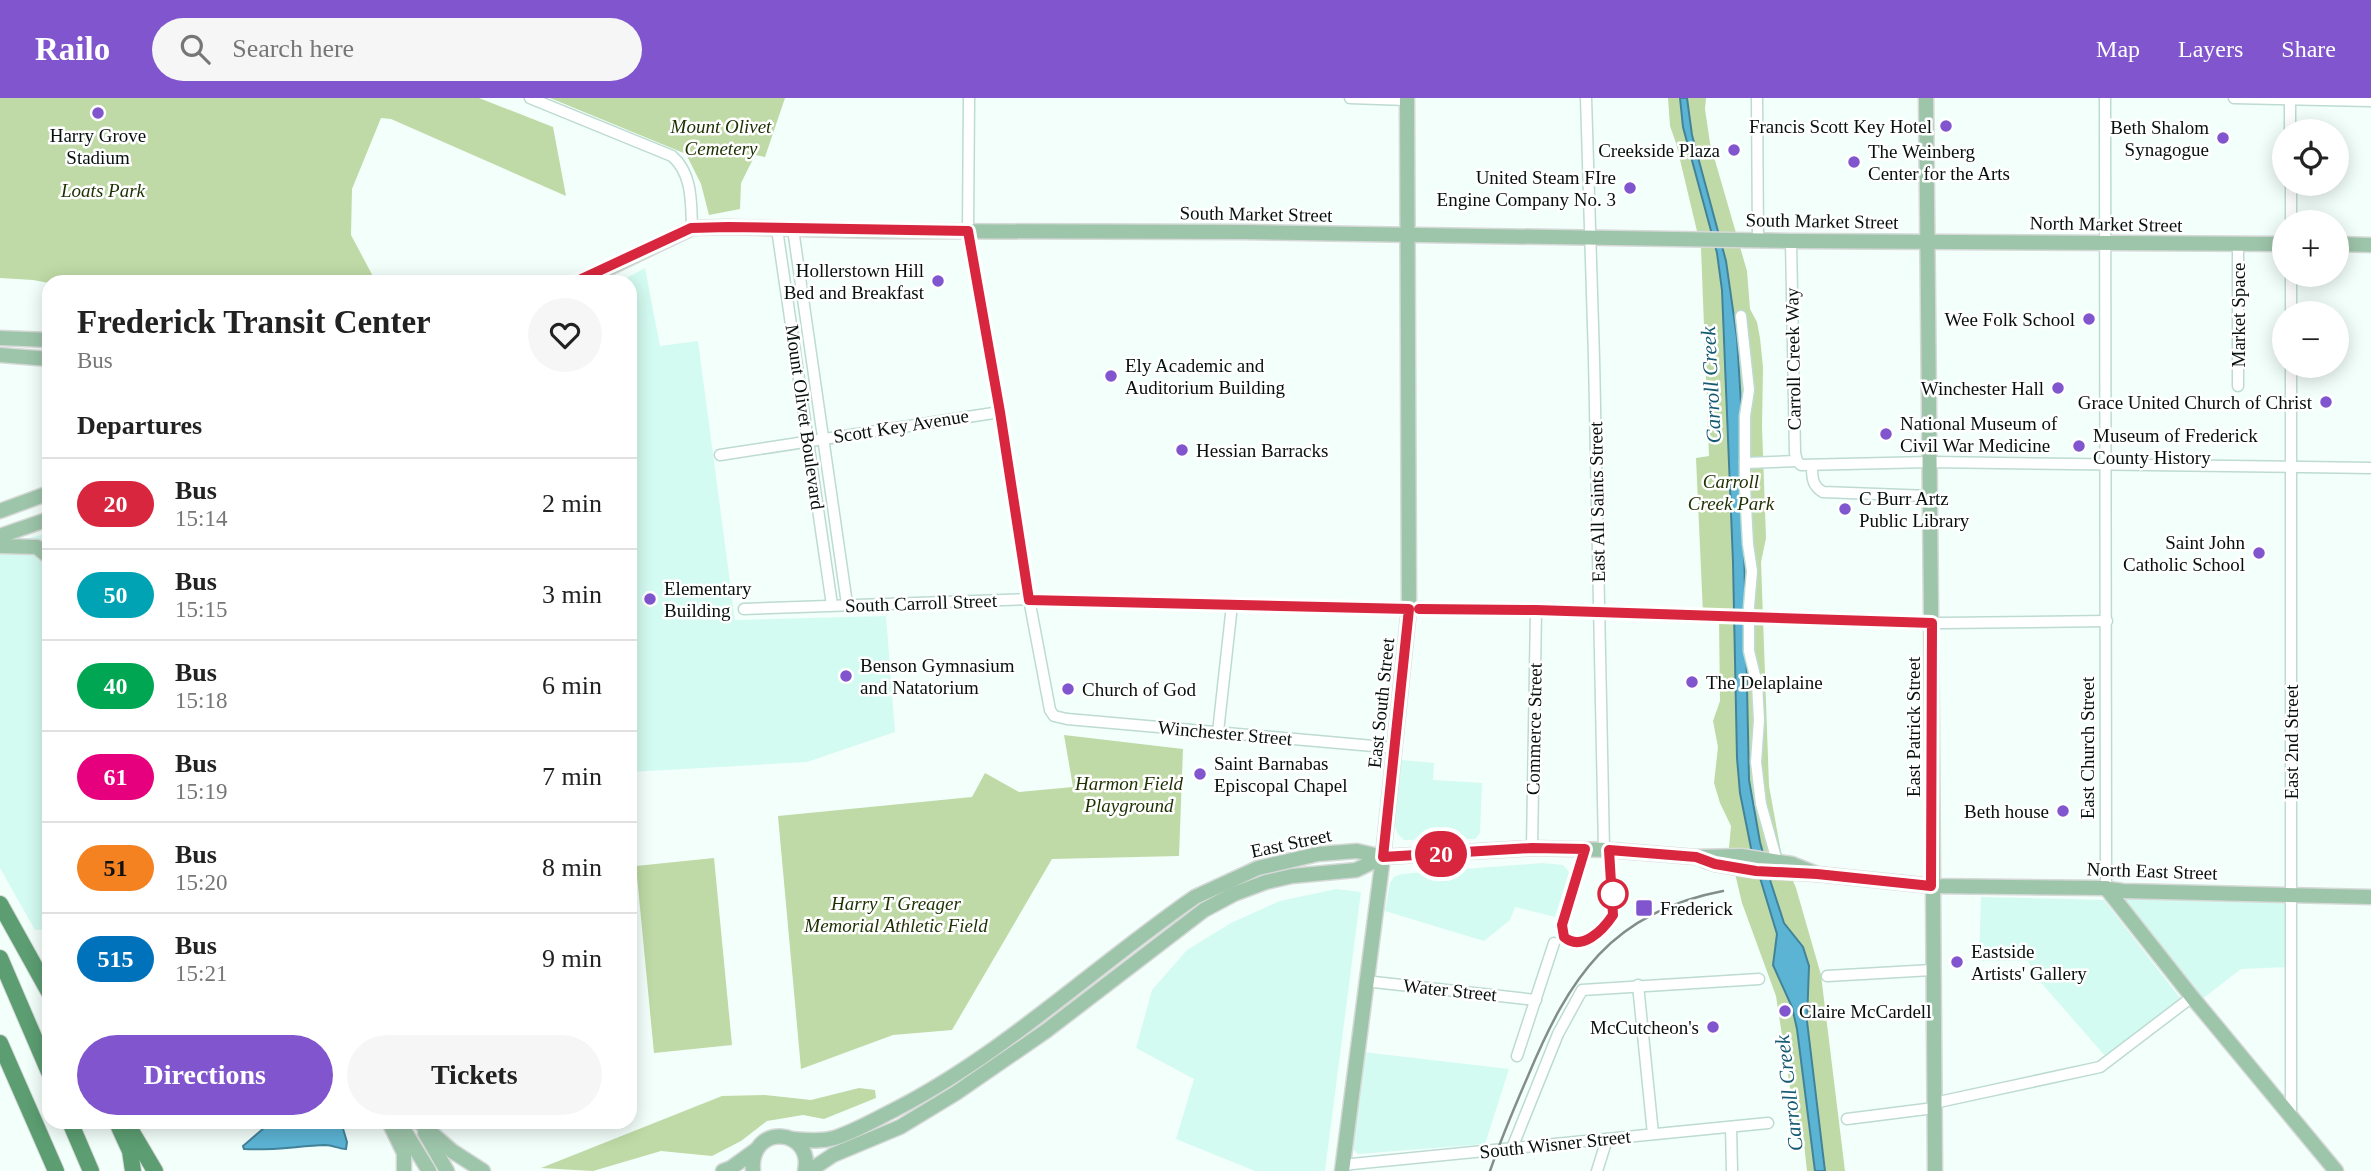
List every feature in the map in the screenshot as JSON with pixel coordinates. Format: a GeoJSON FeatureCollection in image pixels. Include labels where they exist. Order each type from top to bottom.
{"type":"FeatureCollection","features":[{"type":"Feature","properties":{"kind":"highway"},"geometry":{"type":"LineString","coordinates":[[0,904],[42,979]]}},
{"type":"Feature","properties":{"kind":"highway"},"geometry":{"type":"LineString","coordinates":[[0,958],[42,1056]]}},
{"type":"Feature","properties":{"kind":"highway"},"geometry":{"type":"LineString","coordinates":[[0,1043],[56,1171]]}},
{"type":"Feature","properties":{"kind":"highway"},"geometry":{"type":"LineString","coordinates":[[73,1129],[92,1171]]}},
{"type":"Feature","properties":{"kind":"highway"},"geometry":{"type":"LineString","coordinates":[[120,1129],[130,1151],[133,1171]]}},
{"type":"Feature","properties":{"kind":"highway"},"geometry":{"type":"LineString","coordinates":[[130,1129],[155,1171]]}},
{"type":"Feature","properties":{"kind":"main road","name":"East Patrick Street"},"geometry":{"type":"LineString","coordinates":[[1926,98],[1935,1171]]}},
{"type":"Feature","properties":{"kind":"main road","name":"East South Street"},"geometry":{"type":"LineString","coordinates":[[1342,1168],[1383,857],[1409,609],[1407,99]]}},
{"type":"Feature","properties":{"kind":"main road","name":"South Market Street"},"geometry":{"type":"LineString","coordinates":[[594,275],[691,228],[1927,241]]}},
{"type":"Feature","properties":{"kind":"main road","name":"North Market Street"},"geometry":{"type":"LineString","coordinates":[[1927,241],[2272,244]]}},
{"type":"Feature","properties":{"kind":"main road"},"geometry":{"type":"LineString","coordinates":[[2349,244],[2371,244]]}},
{"type":"Feature","properties":{"kind":"main road"},"geometry":{"type":"LineString","coordinates":[[0,338],[42,340]]}},
{"type":"Feature","properties":{"kind":"main road"},"geometry":{"type":"LineString","coordinates":[[0,355],[42,358]]}},
{"type":"Feature","properties":{"kind":"main road"},"geometry":{"type":"LineString","coordinates":[[0,512],[42,496]]}},
{"type":"Feature","properties":{"kind":"main road"},"geometry":{"type":"LineString","coordinates":[[0,536],[42,521]]}},
{"type":"Feature","properties":{"kind":"main road"},"geometry":{"type":"LineString","coordinates":[[0,545],[37,547],[42,551]]}},
{"type":"Feature","properties":{"kind":"main road","name":"North East Street"},"geometry":{"type":"LineString","coordinates":[[1383,857],[1532,848],[1604,850],[1696,857],[1715,864],[1792,863],[1817,874],[1931,886],[2106,888],[2123,891],[2371,897]]}},
{"type":"Feature","properties":{"kind":"main road","name":"East Street"},"geometry":{"type":"LineString","coordinates":[[756,1150],[762,1142],[778,1136],[812,1141],[832,1139],[861,1128],[917,1098],[994,1048],[1195,897],[1226,881],[1258,868],[1318,854],[1357,851],[1383,857]]}},
{"type":"Feature","properties":{"kind":"main road","name":"East Street"},"geometry":{"type":"LineString","coordinates":[[807,1171],[833,1155],[900,1127],[956,1093],[1046,1031],[1204,910],[1234,894],[1266,882],[1292,876],[1356,870],[1383,857]]}},
{"type":"Feature","properties":{"kind":"main road"},"geometry":{"type":"LineString","coordinates":[[2106,888],[2336,1171]]}},
{"type":"Feature","properties":{"kind":"main road"},"geometry":{"type":"LineString","coordinates":[[392,1129],[404,1153],[404,1171]]}},
{"type":"Feature","properties":{"kind":"main road"},"geometry":{"type":"LineString","coordinates":[[403,1129],[429,1171]]}},
{"type":"Feature","properties":{"kind":"main road"},"geometry":{"type":"LineString","coordinates":[[423,1129],[447,1171]]}},
{"type":"Feature","properties":{"kind":"main road"},"geometry":{"type":"LineString","coordinates":[[427,1129],[452,1151],[483,1171]]}},
{"type":"Feature","properties":{"kind":"main road"},"geometry":{"type":"LineString","coordinates":[[792,1139],[804,1152],[807,1171]]}},
{"type":"Feature","properties":{"kind":"main road"},"geometry":{"type":"LineString","coordinates":[[723,1171],[732,1168],[756,1150]]}},
{"type":"Feature","properties":{"kind":"main road"},"geometry":{"type":"LineString","coordinates":[[753,1171],[752,1160],[756,1150]]}},
{"type":"Feature","properties":{"kind":"street"},"geometry":{"type":"LineString","coordinates":[[530,98],[672,156],[681,165],[687,179],[693,210],[691,228]]}},
{"type":"Feature","properties":{"kind":"street"},"geometry":{"type":"LineString","coordinates":[[969,98],[968,231],[1029,600]]}},
{"type":"Feature","properties":{"kind":"street"},"geometry":{"type":"LineString","coordinates":[[1350,98],[1407,99]]}},
{"type":"Feature","properties":{"kind":"street","name":"East All Saints Street"},"geometry":{"type":"LineString","coordinates":[[1586,98],[1604,850]]}},
{"type":"Feature","properties":{"kind":"street"},"geometry":{"type":"LineString","coordinates":[[1757,98],[1758,240]]}},
{"type":"Feature","properties":{"kind":"street","name":"East Church Street"},"geometry":{"type":"LineString","coordinates":[[2105,98],[2106,888]]}},
{"type":"Feature","properties":{"kind":"street"},"geometry":{"type":"LineString","coordinates":[[2234,98],[2371,102]]}},
{"type":"Feature","properties":{"kind":"street"},"geometry":{"type":"LineString","coordinates":[[2290,99],[2290,119]]}},
{"type":"Feature","properties":{"kind":"street","name":"Mount Olivet Boulevard"},"geometry":{"type":"LineString","coordinates":[[777,229],[832,605]]}},
{"type":"Feature","properties":{"kind":"street","name":"Mount Olivet Boulevard"},"geometry":{"type":"LineString","coordinates":[[793,229],[847,604]]}},
{"type":"Feature","properties":{"kind":"street","name":"Carroll Creek Way"},"geometry":{"type":"LineString","coordinates":[[1791,241],[1797,461]]}},
{"type":"Feature","properties":{"kind":"street","name":"Market Space"},"geometry":{"type":"LineString","coordinates":[[2238,244],[2238,386]]}},
{"type":"Feature","properties":{"kind":"street"},"geometry":{"type":"LineString","coordinates":[[1741,316],[1749,390],[1745,463],[1748,544],[1752,571],[1749,651],[1756,684],[1759,720],[1757,778],[1765,863]]}},
{"type":"Feature","properties":{"kind":"street","name":"East 2nd Street"},"geometry":{"type":"LineString","coordinates":[[2291,378],[2291,1118]]}},
{"type":"Feature","properties":{"kind":"street","name":"Scott Key Avenue"},"geometry":{"type":"LineString","coordinates":[[720,455],[1000,412]]}},
{"type":"Feature","properties":{"kind":"street"},"geometry":{"type":"LineString","coordinates":[[1745,463],[1797,461],[1801,465],[1812,466],[1930,462],[2371,468]]}},
{"type":"Feature","properties":{"kind":"street"},"geometry":{"type":"LineString","coordinates":[[1812,466],[1812,481],[1823,492],[1930,496]]}},
{"type":"Feature","properties":{"kind":"street","name":"South Carroll Street"},"geometry":{"type":"LineString","coordinates":[[744,609],[1029,600],[1536,610],[1932,623],[2107,621]]}},
{"type":"Feature","properties":{"kind":"street","name":"Winchester Street"},"geometry":{"type":"LineString","coordinates":[[1029,600],[1054,716],[1396,748]]}},
{"type":"Feature","properties":{"kind":"street"},"geometry":{"type":"LineString","coordinates":[[1218,732],[1232,605]]}},
{"type":"Feature","properties":{"kind":"street","name":"Commerce Street"},"geometry":{"type":"LineString","coordinates":[[1532,848],[1536,610]]}},
{"type":"Feature","properties":{"kind":"street"},"geometry":{"type":"LineString","coordinates":[[1517,1056],[1554,943]]}},
{"type":"Feature","properties":{"kind":"street"},"geometry":{"type":"LineString","coordinates":[[1828,976],[1933,970]]}},
{"type":"Feature","properties":{"kind":"street"},"geometry":{"type":"LineString","coordinates":[[1512,1148],[1558,1034],[1582,990],[1759,979]]}},
{"type":"Feature","properties":{"kind":"street","name":"Water Street"},"geometry":{"type":"LineString","coordinates":[[1365,981],[1536,1000]]}},
{"type":"Feature","properties":{"kind":"street"},"geometry":{"type":"LineString","coordinates":[[1638,985],[1653,1134]]}},
{"type":"Feature","properties":{"kind":"street"},"geometry":{"type":"LineString","coordinates":[[1847,1119],[1934,1106],[2100,1066],[2192,997]]}},
{"type":"Feature","properties":{"kind":"street","name":"South Wisner Street"},"geometry":{"type":"LineString","coordinates":[[1342,1168],[1768,1123]]}},
{"type":"Feature","properties":{"kind":"street"},"geometry":{"type":"LineString","coordinates":[[1731,1127],[1732,1171]]}},
{"type":"Feature","properties":{"kind":"street"},"geometry":{"type":"LineString","coordinates":[[1597,1171],[1607,1139]]}},
{"type":"Feature","properties":{"kind":"shaded area"},"geometry":{"type":"Polygon","coordinates":[[[645,268],[660,346],[698,341],[735,620],[886,616],[895,732],[807,762],[637,772],[637,275],[632,275],[645,268]]]}},
{"type":"Feature","properties":{"kind":"shaded area"},"geometry":{"type":"Polygon","coordinates":[[[42,535],[42,930],[35,930],[0,868],[0,550],[42,535]]]}},
{"type":"Feature","properties":{"kind":"shaded area"},"geometry":{"type":"Polygon","coordinates":[[[1401,760],[1434,763],[1433,780],[1482,783],[1480,833],[1475,839],[1404,840],[1398,834],[1394,824],[1401,760]]]}},
{"type":"Feature","properties":{"kind":"shaded area"},"geometry":{"type":"Polygon","coordinates":[[[1542,863],[1563,865],[1569,872],[1555,917],[1515,907],[1510,920],[1484,941],[1385,911],[1390,883],[1394,877],[1401,874],[1542,863]]]}},
{"type":"Feature","properties":{"kind":"shaded area"},"geometry":{"type":"Polygon","coordinates":[[[1336,889],[1361,892],[1325,1171],[1255,1171],[1176,1139],[1194,1079],[1136,1048],[1152,990],[1187,950],[1231,923],[1280,901],[1336,889]]]}},
{"type":"Feature","properties":{"kind":"shaded area"},"geometry":{"type":"Polygon","coordinates":[[[2123,891],[2291,895],[2291,967],[2241,969],[2197,1003],[2116,902],[2123,891]]]}},
{"type":"Feature","properties":{"kind":"shaded area"},"geometry":{"type":"Polygon","coordinates":[[[1981,897],[2104,900],[2181,999],[2106,1057],[2037,978],[2028,961],[1979,961],[1981,897]]]}},
{"type":"Feature","properties":{"kind":"shaded area"},"geometry":{"type":"Polygon","coordinates":[[[1363,1052],[1509,1069],[1485,1144],[1358,1154],[1353,1149],[1353,1143],[1363,1052]]]}},
{"type":"Feature","properties":{"kind":"green space","name":"Loats Park"},"geometry":{"type":"Polygon","coordinates":[[[0,98],[479,98],[553,127],[566,196],[391,119],[381,118],[352,189],[351,235],[372,275],[42,275],[42,282],[0,278],[0,98]]]}},
{"type":"Feature","properties":{"kind":"green space","name":"Mount Olivet Cemetery"},"geometry":{"type":"Polygon","coordinates":[[[550,98],[785,98],[765,157],[755,155],[741,183],[740,209],[709,215],[701,184],[686,154],[550,98]]]}},
{"type":"Feature","properties":{"kind":"green space","name":"Carroll Creek Park"},"geometry":{"type":"Polygon","coordinates":[[[1668,98],[1706,98],[1710,143],[1747,271],[1750,309],[1757,322],[1760,338],[1763,367],[1766,538],[1761,562],[1769,786],[1781,852],[1796,888],[1821,975],[1845,1171],[1807,1171],[1803,1134],[1798,1128],[1792,1101],[1776,996],[1742,903],[1729,848],[1731,826],[1714,783],[1718,747],[1713,721],[1720,701],[1719,616],[1703,614],[1696,458],[1709,456],[1701,248],[1670,126],[1668,98]]]}},
{"type":"Feature","properties":{"kind":"green space","name":"Harry T Greager Memorial Athletic Field"},"geometry":{"type":"Polygon","coordinates":[[[1064,735],[1183,749],[1179,856],[1052,859],[952,1030],[893,1035],[801,1069],[778,816],[972,797],[985,773],[1019,792],[1073,787],[1064,735]]]}},
{"type":"Feature","properties":{"kind":"green space"},"geometry":{"type":"Polygon","coordinates":[[[714,858],[732,1045],[654,1053],[637,866],[714,858]]]}},
{"type":"Feature","properties":{"kind":"green space"},"geometry":{"type":"Polygon","coordinates":[[[859,1088],[875,1090],[876,1098],[824,1119],[803,1115],[767,1121],[741,1141],[712,1156],[661,1151],[593,1171],[541,1168],[722,1096],[765,1095],[811,1100],[859,1088]]]}},
{"type":"Feature","properties":{"kind":"water"},"geometry":{"type":"Polygon","coordinates":[[[1680,98],[1687,98],[1692,135],[1726,261],[1737,338],[1741,404],[1749,780],[1760,842],[1771,883],[1784,923],[1803,947],[1809,966],[1807,1021],[1825,1171],[1815,1171],[1797,1029],[1792,1007],[1773,965],[1777,934],[1751,848],[1740,793],[1722,290],[1717,253],[1683,127],[1680,98]]]}},
{"type":"Feature","properties":{"kind":"water"},"geometry":{"type":"Polygon","coordinates":[[[263,1129],[343,1129],[347,1142],[346,1149],[325,1145],[274,1149],[244,1149],[243,1146],[263,1129]]]}},
{"type":"Feature","properties":{"kind":"railway"},"geometry":{"type":"LineString","coordinates":[[1490,1171],[1544,1041],[1578,980],[1599,955],[1623,933],[1651,915],[1684,901],[1723,891]]}},
{"type":"Feature","properties":{"kind":"bus line","name":"20"},"geometry":{"type":"LineString","coordinates":[[594,275],[691,228],[968,231],[1009,464],[1029,600],[1409,609],[1383,857],[1532,848],[1585,849],[1562,925],[1564,937],[1572,943],[1587,940],[1613,915],[1609,850],[1696,857],[1715,864],[1756,871],[1817,874],[1931,886],[1932,623],[1536,610],[1419,609]]}},
{"type":"Feature","properties":{"kind":"place","name":"Harry Grove Stadium"},"geometry":{"type":"Point","coordinates":[98,113]}},
{"type":"Feature","properties":{"kind":"place","name":"Francis Scott Key Hotel"},"geometry":{"type":"Point","coordinates":[1946,126]}},
{"type":"Feature","properties":{"kind":"place","name":"Beth Shalom Synagogue"},"geometry":{"type":"Point","coordinates":[2223,138]}},
{"type":"Feature","properties":{"kind":"place","name":"Creekside Plaza"},"geometry":{"type":"Point","coordinates":[1734,150]}},
{"type":"Feature","properties":{"kind":"place","name":"The Weinberg Center for the Arts"},"geometry":{"type":"Point","coordinates":[1854,162]}},
{"type":"Feature","properties":{"kind":"place","name":"United Steam FIre Engine Company No. 3"},"geometry":{"type":"Point","coordinates":[1630,188]}},
{"type":"Feature","properties":{"kind":"place","name":"Hollerstown Hill Bed and Breakfast"},"geometry":{"type":"Point","coordinates":[938,281]}},
{"type":"Feature","properties":{"kind":"place","name":"Wee Folk School"},"geometry":{"type":"Point","coordinates":[2089,319]}},
{"type":"Feature","properties":{"kind":"place","name":"Ely Academic and Auditorium Building"},"geometry":{"type":"Point","coordinates":[1111,376]}},
{"type":"Feature","properties":{"kind":"place","name":"Winchester Hall"},"geometry":{"type":"Point","coordinates":[2058,388]}},
{"type":"Feature","properties":{"kind":"place","name":"Grace United Church of Christ"},"geometry":{"type":"Point","coordinates":[2326,402]}},
{"type":"Feature","properties":{"kind":"place","name":"National Museum of Civil War Medicine"},"geometry":{"type":"Point","coordinates":[1886,434]}},
{"type":"Feature","properties":{"kind":"place","name":"Museum of Frederick County History"},"geometry":{"type":"Point","coordinates":[2079,446]}},
{"type":"Feature","properties":{"kind":"place","name":"Hessian Barracks"},"geometry":{"type":"Point","coordinates":[1182,450]}},
{"type":"Feature","properties":{"kind":"place","name":"C Burr Artz Public Library"},"geometry":{"type":"Point","coordinates":[1845,509]}},
{"type":"Feature","properties":{"kind":"place","name":"Saint John Catholic School"},"geometry":{"type":"Point","coordinates":[2259,553]}},
{"type":"Feature","properties":{"kind":"place","name":"Elementary Building"},"geometry":{"type":"Point","coordinates":[650,599]}},
{"type":"Feature","properties":{"kind":"place","name":"Benson Gymnasium and Natatorium"},"geometry":{"type":"Point","coordinates":[846,676]}},
{"type":"Feature","properties":{"kind":"place","name":"The Delaplaine"},"geometry":{"type":"Point","coordinates":[1692,682]}},
{"type":"Feature","properties":{"kind":"place","name":"Church of God"},"geometry":{"type":"Point","coordinates":[1068,689]}},
{"type":"Feature","properties":{"kind":"place","name":"Saint Barnabas Episcopal Chapel"},"geometry":{"type":"Point","coordinates":[1200,774]}},
{"type":"Feature","properties":{"kind":"place","name":"Beth house"},"geometry":{"type":"Point","coordinates":[2063,811]}},
{"type":"Feature","properties":{"kind":"place","name":"Frederick"},"geometry":{"type":"Point","coordinates":[1644,908]}},
{"type":"Feature","properties":{"kind":"place","name":"Eastside Artists' Gallery"},"geometry":{"type":"Point","coordinates":[1957,962]}},
{"type":"Feature","properties":{"kind":"place","name":"Claire McCardell"},"geometry":{"type":"Point","coordinates":[1785,1011]}},
{"type":"Feature","properties":{"kind":"place","name":"McCutcheon's"},"geometry":{"type":"Point","coordinates":[1713,1027]}},
{"type":"Feature","properties":{"kind":"water label","name":"Carroll Creek"},"geometry":{"type":"Point","coordinates":[1711,385]}},
{"type":"Feature","properties":{"kind":"water label","name":"Carroll Creek"},"geometry":{"type":"Point","coordinates":[1789,1093]}},
{"type":"Feature","properties":{"kind":"park label","name":"Harmon Field Playground"},"geometry":{"type":"Point","coordinates":[1129,794]}}]}
